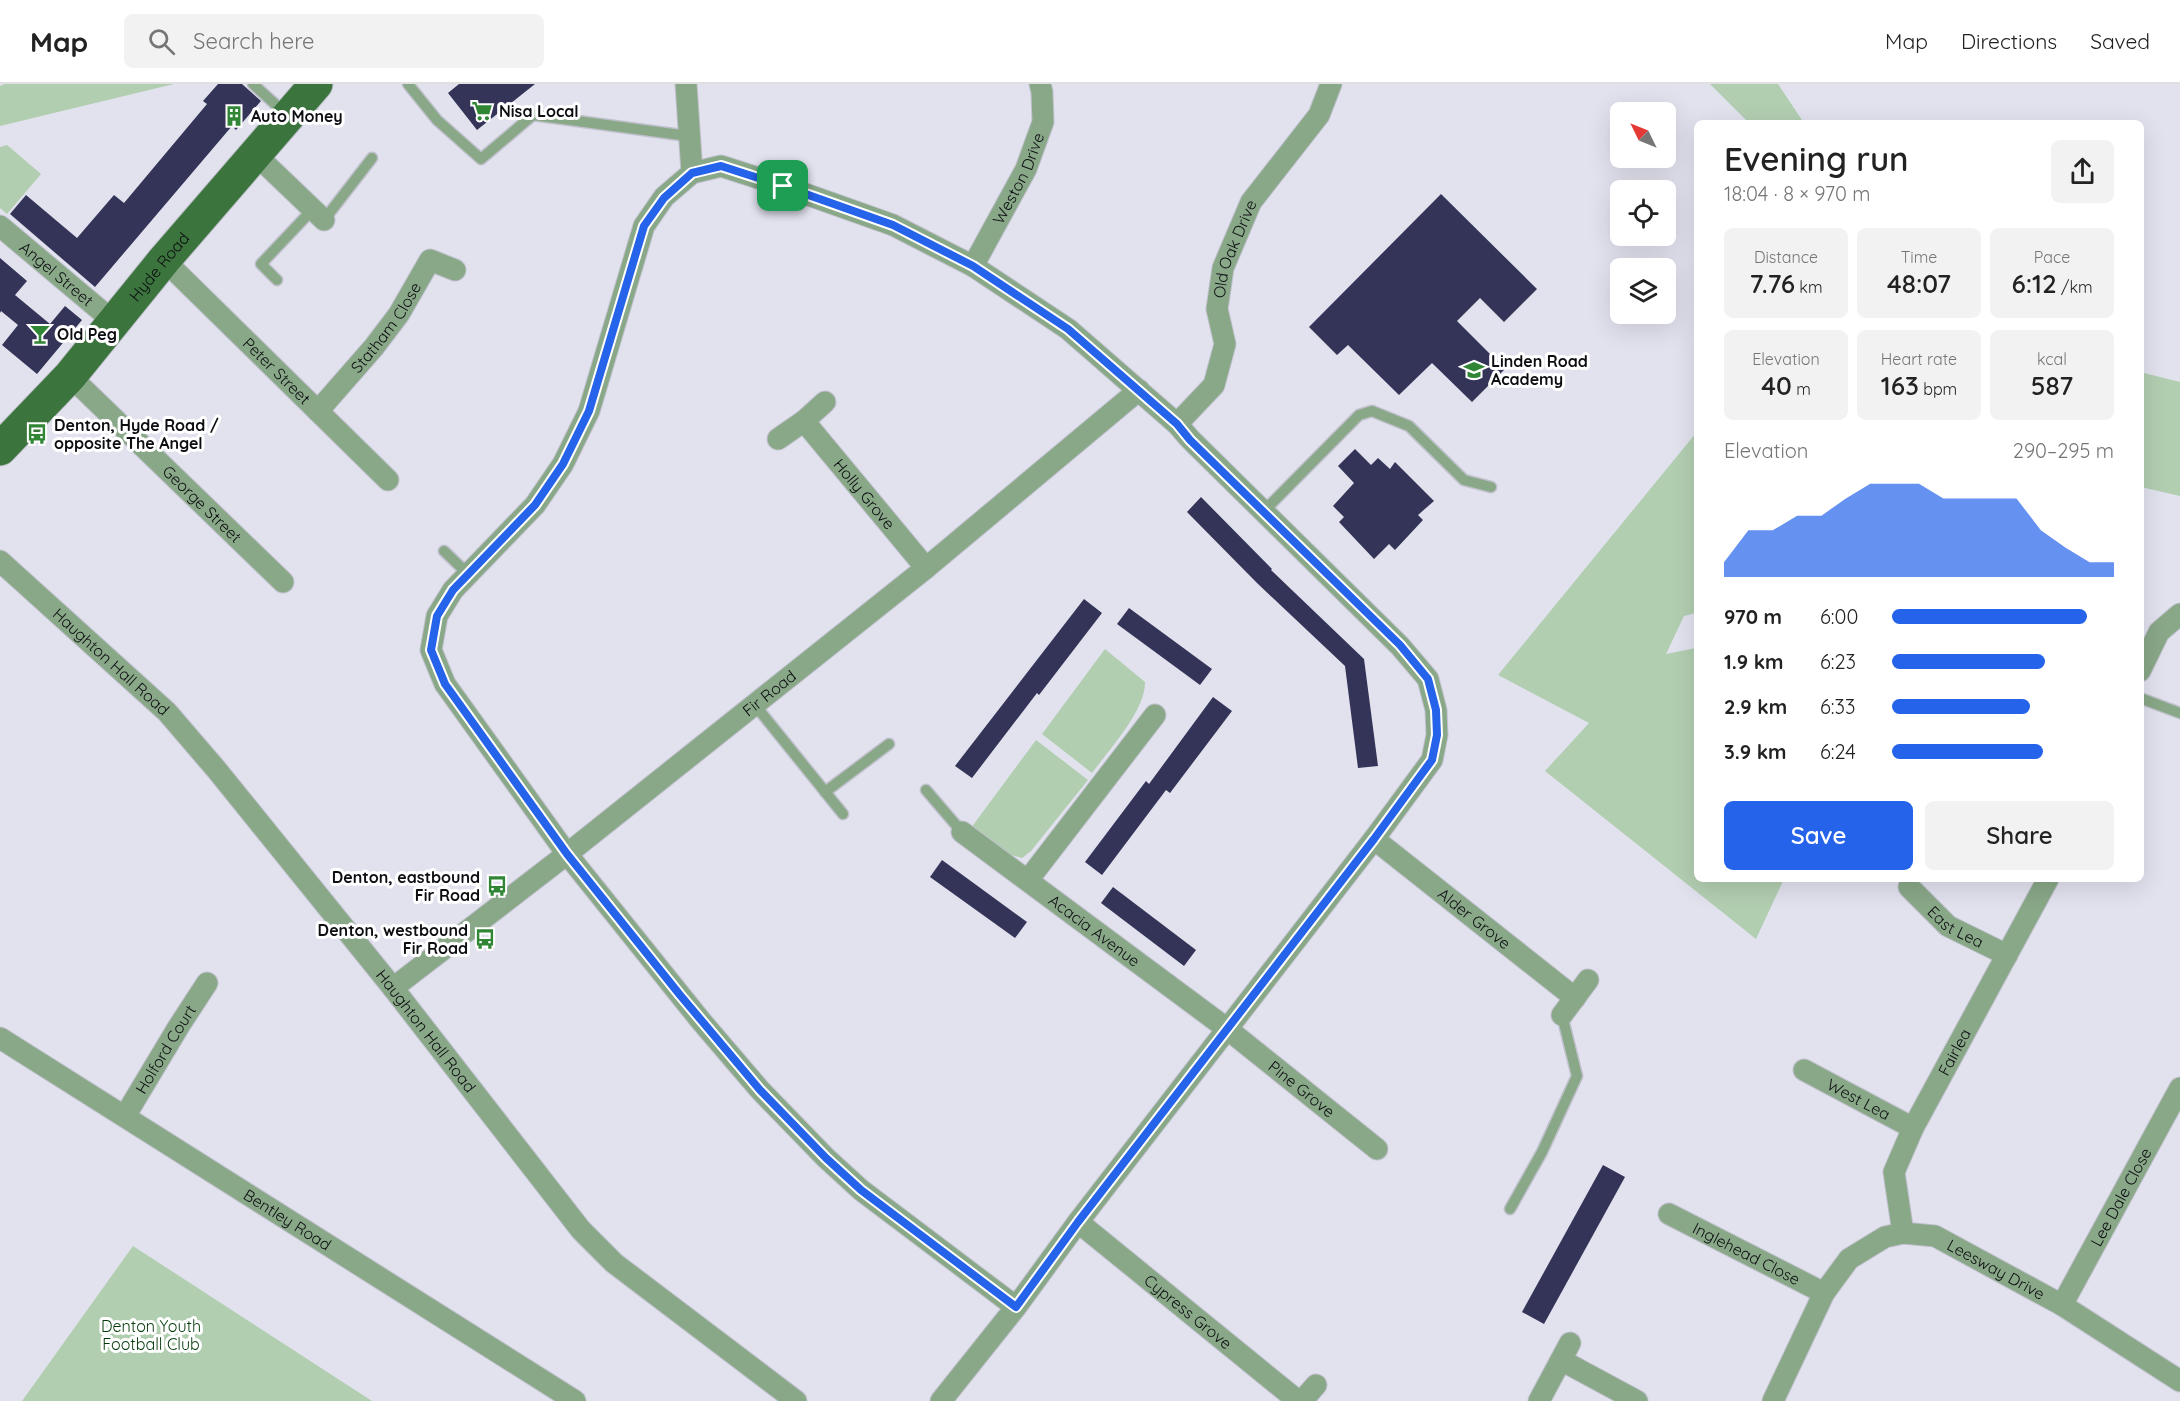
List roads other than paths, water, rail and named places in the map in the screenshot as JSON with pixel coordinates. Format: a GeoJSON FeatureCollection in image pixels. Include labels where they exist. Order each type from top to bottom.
{"type":"FeatureCollection","features":[{"type":"Feature","properties":{"kind":"main road","name":"Hyde Road"},"geometry":{"type":"LineString","coordinates":[[0,449],[70,376],[164,260],[316,84]]}},
{"type":"Feature","properties":{"kind":"street"},"geometry":{"type":"LineString","coordinates":[[686,84],[692,173]]}},
{"type":"Feature","properties":{"kind":"street","name":"Weston Drive"},"geometry":{"type":"LineString","coordinates":[[973,266],[1026,170],[1043,122],[1040,84]]}},
{"type":"Feature","properties":{"kind":"street","name":"Old Oak Drive"},"geometry":{"type":"LineString","coordinates":[[1183,432],[1214,385],[1225,344],[1217,309],[1223,268],[1251,202],[1318,115],[1331,84]]}},
{"type":"Feature","properties":{"kind":"street"},"geometry":{"type":"LineString","coordinates":[[255,154],[319,214]]}},
{"type":"Feature","properties":{"kind":"street"},"geometry":{"type":"LineString","coordinates":[[941,1401],[1016,1307],[1078,1222],[1374,839],[1432,760],[1437,735],[1436,710],[1428,679],[1400,645],[1139,390],[1068,329],[973,266],[893,225],[721,166],[692,173],[664,198],[644,226],[589,411],[563,464],[535,505],[453,590],[437,616],[431,650],[445,684],[567,854],[701,1021],[760,1090],[826,1158],[861,1190],[1016,1307]]}},
{"type":"Feature","properties":{"kind":"street","name":"Angel Street"},"geometry":{"type":"LineString","coordinates":[[0,226],[113,321]]}},
{"type":"Feature","properties":{"kind":"street","name":"Peter Street"},"geometry":{"type":"LineString","coordinates":[[164,260],[388,480]]}},
{"type":"Feature","properties":{"kind":"street","name":"Statham Close"},"geometry":{"type":"LineString","coordinates":[[318,411],[399,314],[430,260],[455,270]]}},
{"type":"Feature","properties":{"kind":"street","name":"George Street"},"geometry":{"type":"LineString","coordinates":[[70,376],[283,582]]}},
{"type":"Feature","properties":{"kind":"street","name":"Fir Road"},"geometry":{"type":"LineString","coordinates":[[393,987],[567,854],[755,705],[926,568],[1139,390]]}},
{"type":"Feature","properties":{"kind":"street"},"geometry":{"type":"LineString","coordinates":[[778,439],[825,402]]}},
{"type":"Feature","properties":{"kind":"street","name":"Holly Grove"},"geometry":{"type":"LineString","coordinates":[[804,420],[926,568]]}},
{"type":"Feature","properties":{"kind":"street","name":"Haughton Hall Road"},"geometry":{"type":"LineString","coordinates":[[0,561],[167,712],[393,987],[581,1230],[614,1263],[796,1401]]}},
{"type":"Feature","properties":{"kind":"street"},"geometry":{"type":"LineString","coordinates":[[2144,663],[2159,632],[2180,614]]}},
{"type":"Feature","properties":{"kind":"street"},"geometry":{"type":"LineString","coordinates":[[1028,880],[1155,715]]}},
{"type":"Feature","properties":{"kind":"street","name":"Acacia Avenue"},"geometry":{"type":"LineString","coordinates":[[962,832],[1226,1028]]}},
{"type":"Feature","properties":{"kind":"street","name":"Alder Grove"},"geometry":{"type":"LineString","coordinates":[[1374,839],[1575,998]]}},
{"type":"Feature","properties":{"kind":"street","name":"Fairlea"},"geometry":{"type":"LineString","coordinates":[[1903,1233],[1894,1172],[1913,1128],[2046,882]]}},
{"type":"Feature","properties":{"kind":"street","name":"East Lea"},"geometry":{"type":"LineString","coordinates":[[1909,887],[1948,926],[2007,955]]}},
{"type":"Feature","properties":{"kind":"street"},"geometry":{"type":"LineString","coordinates":[[1562,1016],[1588,981]]}},
{"type":"Feature","properties":{"kind":"street","name":"Holford Court"},"geometry":{"type":"LineString","coordinates":[[125,1116],[207,983]]}},
{"type":"Feature","properties":{"kind":"street","name":"Pine Grove"},"geometry":{"type":"LineString","coordinates":[[1226,1028],[1377,1149]]}},
{"type":"Feature","properties":{"kind":"street","name":"Bentley Road"},"geometry":{"type":"LineString","coordinates":[[0,1038],[575,1401]]}},
{"type":"Feature","properties":{"kind":"street","name":"West Lea"},"geometry":{"type":"LineString","coordinates":[[1804,1070],[1913,1128]]}},
{"type":"Feature","properties":{"kind":"street","name":"Lee Dale Close"},"geometry":{"type":"LineString","coordinates":[[2062,1305],[2180,1088]]}},
{"type":"Feature","properties":{"kind":"street","name":"Inglehead Close"},"geometry":{"type":"LineString","coordinates":[[1669,1214],[1824,1293]]}},
{"type":"Feature","properties":{"kind":"street","name":"Cypress Grove"},"geometry":{"type":"LineString","coordinates":[[1078,1222],[1300,1401],[1316,1385]]}},
{"type":"Feature","properties":{"kind":"street","name":"Leesway Drive"},"geometry":{"type":"LineString","coordinates":[[1773,1401],[1824,1293],[1850,1258],[1885,1237],[1903,1233],[1935,1236],[2062,1305],[2180,1381]]}},
{"type":"Feature","properties":{"kind":"street"},"geometry":{"type":"LineString","coordinates":[[1539,1401],[1565,1352],[1637,1401]]}},
{"type":"Feature","properties":{"kind":"lane"},"geometry":{"type":"LineString","coordinates":[[253,84],[288,116]]}},
{"type":"Feature","properties":{"kind":"lane"},"geometry":{"type":"LineString","coordinates":[[408,84],[437,120],[481,159],[533,115],[688,136]]}},
{"type":"Feature","properties":{"kind":"lane"},"geometry":{"type":"LineString","coordinates":[[277,280],[261,264],[319,214],[372,158]]}},
{"type":"Feature","properties":{"kind":"lane"},"geometry":{"type":"LineString","coordinates":[[1263,512],[1359,415],[1372,411],[1409,426],[1464,480],[1491,487]]}},
{"type":"Feature","properties":{"kind":"lane"},"geometry":{"type":"LineString","coordinates":[[444,551],[468,574]]}},
{"type":"Feature","properties":{"kind":"lane"},"geometry":{"type":"LineString","coordinates":[[2144,700],[2180,713]]}},
{"type":"Feature","properties":{"kind":"lane"},"geometry":{"type":"LineString","coordinates":[[755,705],[843,814]]}},
{"type":"Feature","properties":{"kind":"lane"},"geometry":{"type":"LineString","coordinates":[[825,792],[889,744]]}},
{"type":"Feature","properties":{"kind":"lane"},"geometry":{"type":"LineString","coordinates":[[926,790],[962,832]]}},
{"type":"Feature","properties":{"kind":"lane"},"geometry":{"type":"LineString","coordinates":[[1510,1209],[1542,1152],[1578,1076],[1562,1016]]}},
{"type":"Feature","properties":{"kind":"place","name":"Nisa Local"},"geometry":{"type":"Point","coordinates":[482,111]}},
{"type":"Feature","properties":{"kind":"place","name":"Auto Money"},"geometry":{"type":"Point","coordinates":[234,116]}},
{"type":"Feature","properties":{"kind":"place","name":"Old Peg"},"geometry":{"type":"Point","coordinates":[40,334]}},
{"type":"Feature","properties":{"kind":"place","name":"Linden Road Academy"},"geometry":{"type":"Point","coordinates":[1474,370]}},
{"type":"Feature","properties":{"kind":"place","name":"Denton, Hyde Road / opposite The Angel"},"geometry":{"type":"Point","coordinates":[37,434]}},
{"type":"Feature","properties":{"kind":"place","name":"Denton, eastbound Fir Road"},"geometry":{"type":"Point","coordinates":[497,886]}},
{"type":"Feature","properties":{"kind":"place","name":"Denton, westbound Fir Road"},"geometry":{"type":"Point","coordinates":[485,939]}},
{"type":"Feature","properties":{"kind":"park label","name":"Denton Youth Football Club"},"geometry":{"type":"Point","coordinates":[151,1335]}}]}
